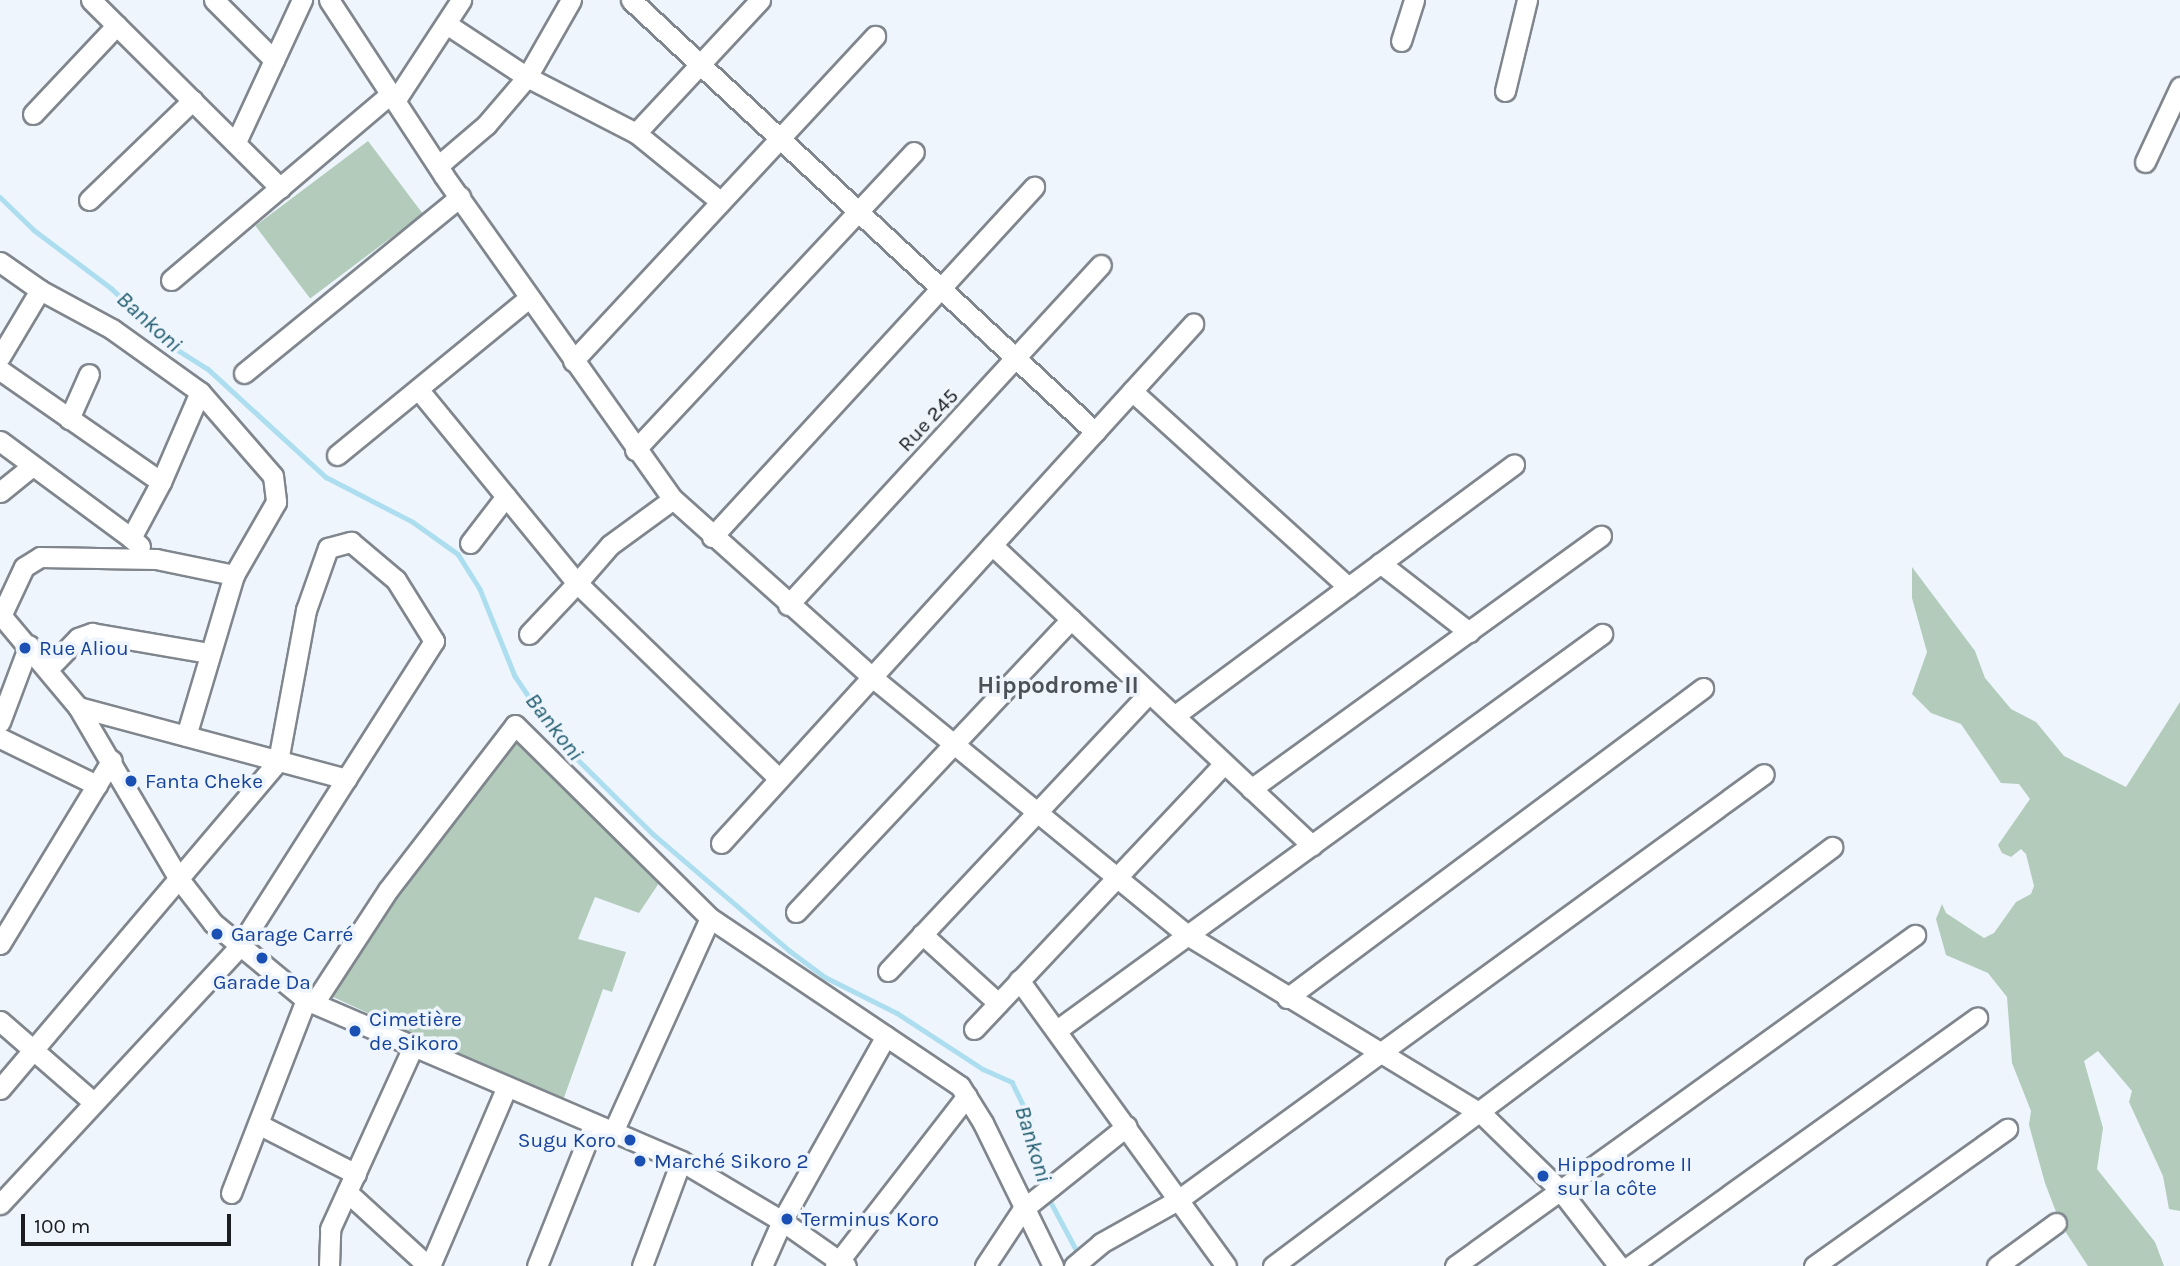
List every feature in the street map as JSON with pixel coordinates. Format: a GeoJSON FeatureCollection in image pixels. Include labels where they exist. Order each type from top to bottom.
{"type":"FeatureCollection","features":[{"type":"Feature","properties":{"kind":"street"},"geometry":{"type":"LineString","coordinates":[[91,0],[280,188]]}},
{"type":"Feature","properties":{"kind":"street"},"geometry":{"type":"LineString","coordinates":[[214,0],[274,60]]}},
{"type":"Feature","properties":{"kind":"street"},"geometry":{"type":"LineString","coordinates":[[236,142],[302,0]]}},
{"type":"Feature","properties":{"kind":"street"},"geometry":{"type":"LineString","coordinates":[[171,280],[393,98],[447,25],[461,0]]}},
{"type":"Feature","properties":{"kind":"street"},"geometry":{"type":"LineString","coordinates":[[439,165],[486,125],[527,76],[571,0]]}},
{"type":"Feature","properties":{"kind":"street"},"geometry":{"type":"LineString","coordinates":[[631,0],[1095,432]]}},
{"type":"Feature","properties":{"kind":"street"},"geometry":{"type":"LineString","coordinates":[[636,133],[760,0]]}},
{"type":"Feature","properties":{"kind":"street"},"geometry":{"type":"LineString","coordinates":[[1401,41],[1414,0]]}},
{"type":"Feature","properties":{"kind":"street"},"geometry":{"type":"LineString","coordinates":[[1505,91],[1527,0]]}},
{"type":"Feature","properties":{"kind":"street"},"geometry":{"type":"LineString","coordinates":[[336,4],[393,98],[460,197],[635,450],[673,499],[788,605],[872,677],[1189,936],[1287,998],[1482,1114],[1560,1190],[1619,1266]]}},
{"type":"Feature","properties":{"kind":"street"},"geometry":{"type":"LineString","coordinates":[[33,114],[117,25]]}},
{"type":"Feature","properties":{"kind":"street"},"geometry":{"type":"LineString","coordinates":[[447,25],[527,76],[636,133],[721,202]]}},
{"type":"Feature","properties":{"kind":"street"},"geometry":{"type":"LineString","coordinates":[[573,361],[876,36]]}},
{"type":"Feature","properties":{"kind":"street"},"geometry":{"type":"LineString","coordinates":[[2145,162],[2180,87]]}},
{"type":"Feature","properties":{"kind":"street"},"geometry":{"type":"LineString","coordinates":[[89,200],[193,100]]}},
{"type":"Feature","properties":{"kind":"street"},"geometry":{"type":"LineString","coordinates":[[635,450],[914,152]]}},
{"type":"Feature","properties":{"kind":"street"},"geometry":{"type":"LineString","coordinates":[[712,537],[1034,187]]}},
{"type":"Feature","properties":{"kind":"street"},"geometry":{"type":"LineString","coordinates":[[244,373],[460,197]]}},
{"type":"Feature","properties":{"kind":"street"},"geometry":{"type":"LineString","coordinates":[[0,262],[40,290],[112,329],[200,392],[274,476],[278,489],[276,502],[234,575],[186,736]]}},
{"type":"Feature","properties":{"kind":"street","name":"Rue 245"},"geometry":{"type":"LineString","coordinates":[[788,605],[1101,265]]}},
{"type":"Feature","properties":{"kind":"street"},"geometry":{"type":"LineString","coordinates":[[0,357],[40,290]]}},
{"type":"Feature","properties":{"kind":"street"},"geometry":{"type":"LineString","coordinates":[[337,455],[529,298]]}},
{"type":"Feature","properties":{"kind":"street"},"geometry":{"type":"LineString","coordinates":[[721,843],[1193,324]]}},
{"type":"Feature","properties":{"kind":"street"},"geometry":{"type":"LineString","coordinates":[[0,370],[162,482]]}},
{"type":"Feature","properties":{"kind":"street"},"geometry":{"type":"LineString","coordinates":[[69,419],[89,374]]}},
{"type":"Feature","properties":{"kind":"street"},"geometry":{"type":"LineString","coordinates":[[418,388],[577,583],[779,779]]}},
{"type":"Feature","properties":{"kind":"street"},"geometry":{"type":"LineString","coordinates":[[1132,391],[1348,587]]}},
{"type":"Feature","properties":{"kind":"street"},"geometry":{"type":"LineString","coordinates":[[131,538],[162,482],[200,392]]}},
{"type":"Feature","properties":{"kind":"street"},"geometry":{"type":"LineString","coordinates":[[0,441],[30,468],[131,538],[156,559]]}},
{"type":"Feature","properties":{"kind":"street"},"geometry":{"type":"LineString","coordinates":[[1174,716],[1514,464]]}},
{"type":"Feature","properties":{"kind":"street"},"geometry":{"type":"LineString","coordinates":[[0,492],[30,468]]}},
{"type":"Feature","properties":{"kind":"street"},"geometry":{"type":"LineString","coordinates":[[470,543],[506,496]]}},
{"type":"Feature","properties":{"kind":"street"},"geometry":{"type":"LineString","coordinates":[[529,635],[610,545],[673,499]]}},
{"type":"Feature","properties":{"kind":"street"},"geometry":{"type":"LineString","coordinates":[[1251,789],[1601,536]]}},
{"type":"Feature","properties":{"kind":"street"},"geometry":{"type":"LineString","coordinates":[[0,1089],[278,761],[306,610],[328,548],[351,542],[396,580],[434,640],[239,947],[92,1101],[0,1204]]}},
{"type":"Feature","properties":{"kind":"street"},"geometry":{"type":"LineString","coordinates":[[992,545],[1312,846]]}},
{"type":"Feature","properties":{"kind":"street"},"geometry":{"type":"LineString","coordinates":[[234,575],[156,559],[31,559],[1,615],[29,645],[78,707],[112,760],[179,879],[213,923],[239,947],[310,1001],[506,1089],[681,1161],[782,1221],[840,1264],[967,1096]]}},
{"type":"Feature","properties":{"kind":"street"},"geometry":{"type":"LineString","coordinates":[[1380,563],[1469,632]]}},
{"type":"Feature","properties":{"kind":"street"},"geometry":{"type":"LineString","coordinates":[[796,912],[1071,619]]}},
{"type":"Feature","properties":{"kind":"street"},"geometry":{"type":"LineString","coordinates":[[48,669],[78,638],[92,633],[209,653]]}},
{"type":"Feature","properties":{"kind":"street"},"geometry":{"type":"LineString","coordinates":[[1057,1030],[1602,634]]}},
{"type":"Feature","properties":{"kind":"street"},"geometry":{"type":"LineString","coordinates":[[0,722],[29,645]]}},
{"type":"Feature","properties":{"kind":"street"},"geometry":{"type":"LineString","coordinates":[[1287,998],[1703,688]]}},
{"type":"Feature","properties":{"kind":"street"},"geometry":{"type":"LineString","coordinates":[[888,971],[1149,693]]}},
{"type":"Feature","properties":{"kind":"street"},"geometry":{"type":"LineString","coordinates":[[78,707],[347,779]]}},
{"type":"Feature","properties":{"kind":"street"},"geometry":{"type":"LineString","coordinates":[[231,1193],[310,1001],[388,890],[515,725],[710,918],[960,1086],[1022,1210],[1054,1266]]}},
{"type":"Feature","properties":{"kind":"street"},"geometry":{"type":"LineString","coordinates":[[0,738],[97,785]]}},
{"type":"Feature","properties":{"kind":"street"},"geometry":{"type":"LineString","coordinates":[[0,944],[112,760]]}},
{"type":"Feature","properties":{"kind":"street"},"geometry":{"type":"LineString","coordinates":[[974,1029],[1224,764]]}},
{"type":"Feature","properties":{"kind":"street"},"geometry":{"type":"LineString","coordinates":[[1074,1266],[1101,1243],[1178,1200],[1764,774]]}},
{"type":"Feature","properties":{"kind":"street"},"geometry":{"type":"LineString","coordinates":[[1273,1266],[1482,1114],[1832,847]]}},
{"type":"Feature","properties":{"kind":"street"},"geometry":{"type":"LineString","coordinates":[[612,1134],[710,918]]}},
{"type":"Feature","properties":{"kind":"street"},"geometry":{"type":"LineString","coordinates":[[922,934],[998,1003]]}},
{"type":"Feature","properties":{"kind":"street"},"geometry":{"type":"LineString","coordinates":[[1455,1266],[1915,935]]}},
{"type":"Feature","properties":{"kind":"street"},"geometry":{"type":"LineString","coordinates":[[1019,980],[1226,1266]]}},
{"type":"Feature","properties":{"kind":"street"},"geometry":{"type":"LineString","coordinates":[[1630,1266],[1977,1018]]}},
{"type":"Feature","properties":{"kind":"street"},"geometry":{"type":"LineString","coordinates":[[0,1021],[92,1101]]}},
{"type":"Feature","properties":{"kind":"street"},"geometry":{"type":"LineString","coordinates":[[762,1266],[782,1221],[886,1036]]}},
{"type":"Feature","properties":{"kind":"street"},"geometry":{"type":"LineString","coordinates":[[329,1266],[330,1229],[413,1047]]}},
{"type":"Feature","properties":{"kind":"street"},"geometry":{"type":"LineString","coordinates":[[347,1192],[429,1266],[506,1089]]}},
{"type":"Feature","properties":{"kind":"street"},"geometry":{"type":"LineString","coordinates":[[258,1124],[356,1174]]}},
{"type":"Feature","properties":{"kind":"street"},"geometry":{"type":"LineString","coordinates":[[537,1266],[593,1126]]}},
{"type":"Feature","properties":{"kind":"street"},"geometry":{"type":"LineString","coordinates":[[985,1266],[1022,1210],[1127,1126]]}},
{"type":"Feature","properties":{"kind":"street"},"geometry":{"type":"LineString","coordinates":[[1814,1266],[2007,1129]]}},
{"type":"Feature","properties":{"kind":"street"},"geometry":{"type":"LineString","coordinates":[[642,1266],[681,1161]]}},
{"type":"Feature","properties":{"kind":"street"},"geometry":{"type":"LineString","coordinates":[[1997,1266],[2056,1223]]}},
{"type":"Feature","properties":{"kind":"green space"},"geometry":{"type":"Polygon","coordinates":[[[368,141],[423,214],[310,299],[255,226],[368,141]]]}},
{"type":"Feature","properties":{"kind":"green space"},"geometry":{"type":"Polygon","coordinates":[[[1912,567],[1975,651],[1985,678],[2011,709],[2036,722],[2064,756],[2126,787],[2180,702],[2180,1211],[2169,1209],[2163,1176],[2129,1102],[2132,1091],[2098,1051],[2084,1061],[2103,1128],[2097,1169],[2155,1242],[2164,1266],[2088,1266],[2061,1225],[2045,1183],[2029,1125],[2031,1111],[2012,1063],[2007,997],[1988,973],[1946,955],[1936,919],[1942,904],[1946,913],[1984,938],[1994,933],[2016,902],[2031,894],[2034,886],[2026,854],[2021,849],[2011,857],[2002,853],[1998,845],[2030,799],[2019,784],[2001,783],[1961,724],[1931,713],[1912,694],[1927,652],[1912,598],[1912,567]]]}},
{"type":"Feature","properties":{"kind":"green space"},"geometry":{"type":"Polygon","coordinates":[[[514,741],[663,877],[639,913],[595,897],[578,939],[626,952],[612,992],[603,989],[562,1103],[331,996],[391,895],[420,867],[514,741]]]}},
{"type":"Feature","properties":{"kind":"waterway","name":"Bankoni"},"geometry":{"type":"LineString","coordinates":[[0,197],[34,230],[111,288],[173,347],[208,369],[326,477],[413,522],[458,554],[480,589],[515,676],[558,740],[653,834],[790,951],[825,977],[897,1013],[983,1069],[1012,1082],[1031,1121],[1034,1162],[1044,1187]]}},
{"type":"Feature","properties":{"kind":"waterway","name":"Bankoni"},"geometry":{"type":"LineString","coordinates":[[1047,1195],[1079,1255]]}},
{"type":"Feature","properties":{"kind":"place","name":"Rue Aliou"},"geometry":{"type":"Point","coordinates":[25,648]}},
{"type":"Feature","properties":{"kind":"place","name":"Fanta Cheke"},"geometry":{"type":"Point","coordinates":[131,781]}},
{"type":"Feature","properties":{"kind":"place","name":"Garage Carré"},"geometry":{"type":"Point","coordinates":[217,934]}},
{"type":"Feature","properties":{"kind":"place","name":"Garade Da"},"geometry":{"type":"Point","coordinates":[262,958]}},
{"type":"Feature","properties":{"kind":"place","name":"Cimetière de Sikoro"},"geometry":{"type":"Point","coordinates":[355,1031]}},
{"type":"Feature","properties":{"kind":"place","name":"Sugu Koro"},"geometry":{"type":"Point","coordinates":[630,1140]}},
{"type":"Feature","properties":{"kind":"place","name":"Marché Sikoro 2"},"geometry":{"type":"Point","coordinates":[640,1161]}},
{"type":"Feature","properties":{"kind":"place","name":"Hippodrome II sur la côte"},"geometry":{"type":"Point","coordinates":[1543,1176]}},
{"type":"Feature","properties":{"kind":"place","name":"Terminus Koro"},"geometry":{"type":"Point","coordinates":[787,1219]}},
{"type":"Feature","properties":{"kind":"district","name":"Hippodrome II"},"geometry":{"type":"Point","coordinates":[1058,686]}}]}
